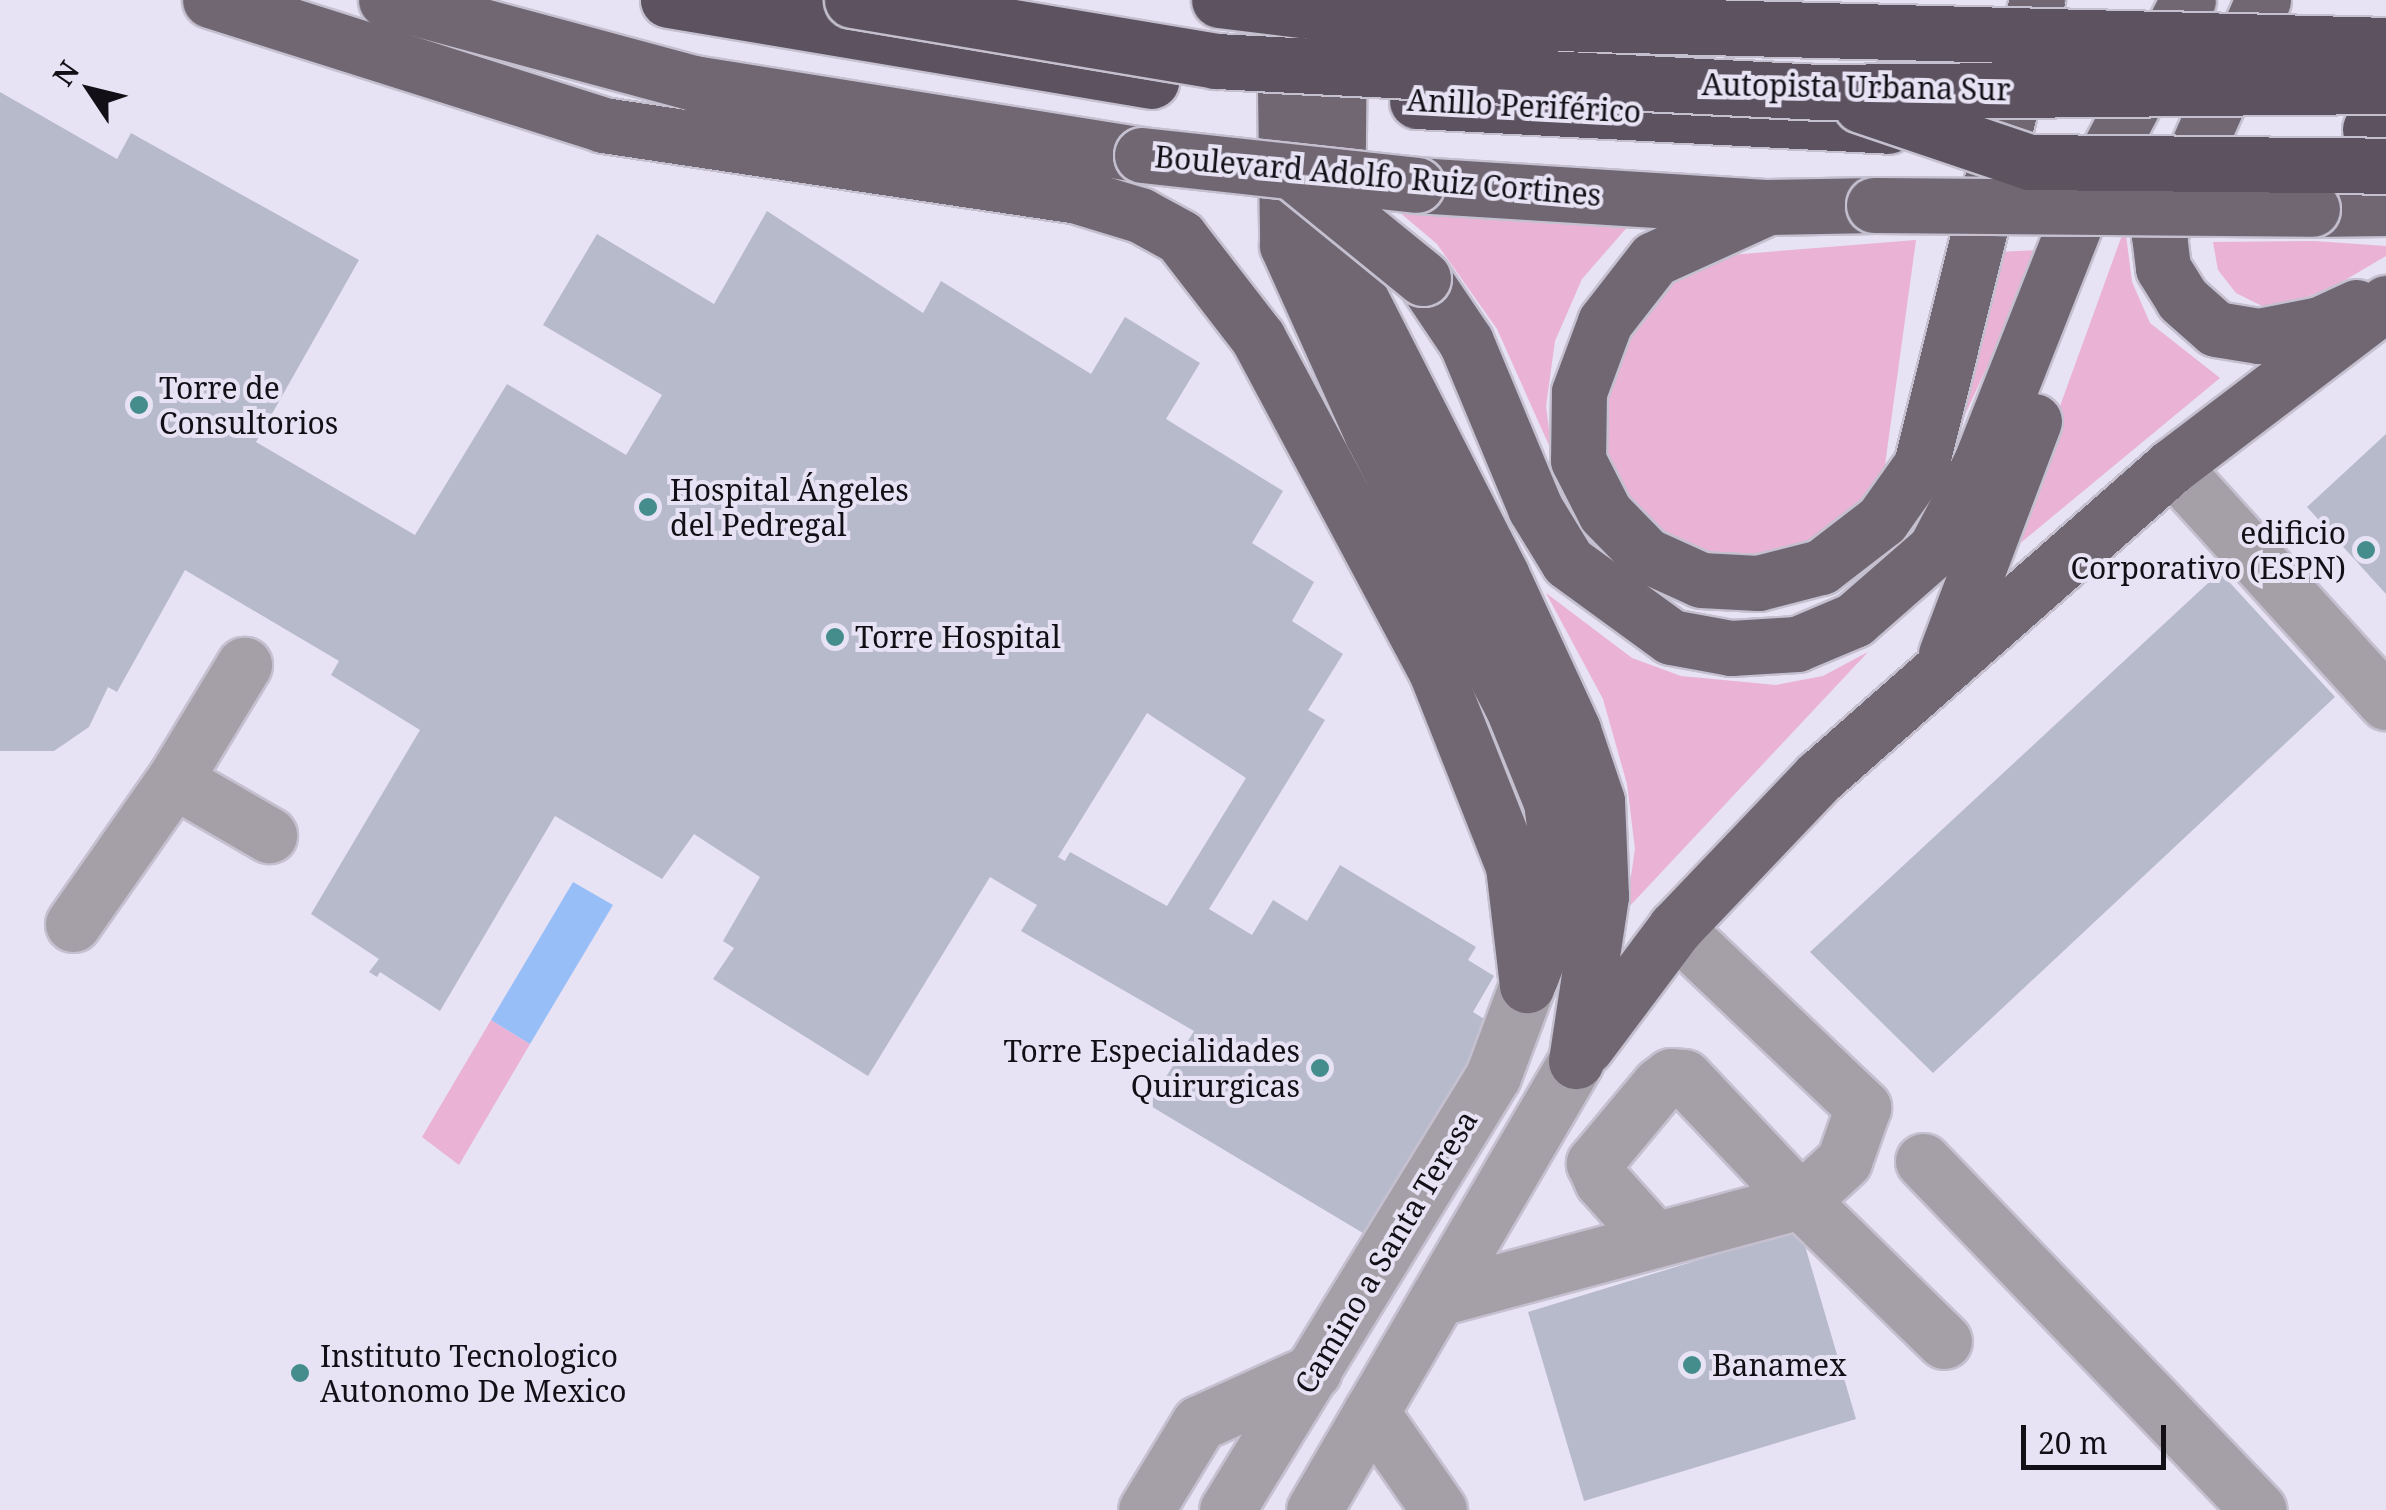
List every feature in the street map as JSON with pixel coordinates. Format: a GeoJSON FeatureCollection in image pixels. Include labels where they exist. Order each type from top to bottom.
{"type":"FeatureCollection","features":[{"type":"Feature","properties":{"kind":"highway","name":"Anillo Periférico"},"geometry":{"type":"LineString","coordinates":[[668,0],[1150,81],[1417,101],[1888,126],[2382,127]]}},
{"type":"Feature","properties":{"kind":"highway","name":"Autopista Urbana Sur"},"geometry":{"type":"LineString","coordinates":[[852,0],[1216,61],[1820,92],[2382,127]]}},
{"type":"Feature","properties":{"kind":"highway","name":"Autopista Urbana Sur"},"geometry":{"type":"LineString","coordinates":[[1219,0],[1365,18],[2386,45]]}},
{"type":"Feature","properties":{"kind":"highway"},"geometry":{"type":"LineString","coordinates":[[1820,92],[2029,162],[2382,127]]}},
{"type":"Feature","properties":{"kind":"main road"},"geometry":{"type":"LineString","coordinates":[[210,0],[603,125],[1077,196],[1140,215],[1180,237],[1258,338],[1435,669],[1513,866],[1527,985]]}},
{"type":"Feature","properties":{"kind":"main road","name":"Boulevard Adolfo Ruiz Cortines"},"geometry":{"type":"LineString","coordinates":[[387,0],[693,83],[1142,155],[1416,185],[1768,207],[2386,208]]}},
{"type":"Feature","properties":{"kind":"main road"},"geometry":{"type":"LineString","coordinates":[[1284,0],[1287,245],[1372,434],[1512,706],[1551,802],[1563,892],[1527,985]]}},
{"type":"Feature","properties":{"kind":"main road"},"geometry":{"type":"LineString","coordinates":[[1339,0],[1337,252],[1501,574],[1573,730],[1597,801],[1602,896],[1576,1061]]}},
{"type":"Feature","properties":{"kind":"main road"},"geometry":{"type":"LineString","coordinates":[[1768,207],[1654,260],[1604,322],[1579,392],[1578,460],[1605,512],[1646,555],[1702,580],[1758,583],[1821,566],[1882,520],[1921,465],[2038,0]]}},
{"type":"Feature","properties":{"kind":"main road"},"geometry":{"type":"LineString","coordinates":[[1292,172],[1423,278],[1466,342],[1535,508],[1568,562],[1671,637],[1731,648],[1796,644],[1854,620],[1935,548],[1980,464],[2090,186],[2188,0]]}},
{"type":"Feature","properties":{"kind":"main road"},"geometry":{"type":"LineString","coordinates":[[2264,0],[2159,235],[2164,268],[2182,299],[2216,329],[2260,336],[2320,324],[2386,294]]}},
{"type":"Feature","properties":{"kind":"main road"},"geometry":{"type":"LineString","coordinates":[[1576,1061],[1676,928],[1818,777],[2172,466],[2386,303]]}},
{"type":"Feature","properties":{"kind":"main road"},"geometry":{"type":"LineString","coordinates":[[1940,666],[2048,381],[2042,306]]}},
{"type":"Feature","properties":{"kind":"street"},"geometry":{"type":"LineString","coordinates":[[2172,466],[2386,702]]}},
{"type":"Feature","properties":{"kind":"street"},"geometry":{"type":"LineString","coordinates":[[73,924],[174,780],[244,665]]}},
{"type":"Feature","properties":{"kind":"street"},"geometry":{"type":"LineString","coordinates":[[174,780],[269,834]]}},
{"type":"Feature","properties":{"kind":"street"},"geometry":{"type":"LineString","coordinates":[[1438,1298],[1801,1201],[1844,1161],[1863,1107],[1676,928]]}},
{"type":"Feature","properties":{"kind":"street","name":"Camino a Santa Teresa"},"geometry":{"type":"LineString","coordinates":[[1227,1510],[1493,1076],[1527,985]]}},
{"type":"Feature","properties":{"kind":"street"},"geometry":{"type":"LineString","coordinates":[[1314,1510],[1576,1061]]}},
{"type":"Feature","properties":{"kind":"street"},"geometry":{"type":"LineString","coordinates":[[1652,1238],[1602,1182],[1594,1163],[1671,1076],[1684,1077],[1801,1201],[1944,1342]]}},
{"type":"Feature","properties":{"kind":"street"},"geometry":{"type":"LineString","coordinates":[[1923,1161],[2259,1510]]}},
{"type":"Feature","properties":{"kind":"street"},"geometry":{"type":"LineString","coordinates":[[1146,1510],[1199,1424],[1314,1371]]}},
{"type":"Feature","properties":{"kind":"street"},"geometry":{"type":"LineString","coordinates":[[1372,1412],[1439,1510]]}},
{"type":"Feature","properties":{"kind":"shaded area"},"geometry":{"type":"Polygon","coordinates":[[[1398,211],[1630,224],[1582,279],[1555,341],[1546,406],[1552,452],[1497,329],[1437,244],[1398,211]]]}},
{"type":"Feature","properties":{"kind":"shaded area"},"geometry":{"type":"Polygon","coordinates":[[[2125,227],[2132,282],[2150,323],[2220,378],[2006,555],[2125,227]]]}},
{"type":"Feature","properties":{"kind":"shaded area"},"geometry":{"type":"Polygon","coordinates":[[[1916,240],[1885,465],[1863,504],[1790,555],[1701,556],[1657,535],[1623,501],[1601,458],[1603,362],[1662,282],[1705,257],[1916,240]]]}},
{"type":"Feature","properties":{"kind":"shaded area"},"geometry":{"type":"Polygon","coordinates":[[[2314,241],[2386,246],[2386,256],[2335,286],[2294,302],[2262,306],[2236,293],[2218,270],[2213,242],[2314,241]]]}},
{"type":"Feature","properties":{"kind":"shaded area"},"geometry":{"type":"Polygon","coordinates":[[[2041,250],[1945,458],[1998,252],[2041,250]]]}},
{"type":"Feature","properties":{"kind":"shaded area"},"geometry":{"type":"Polygon","coordinates":[[[1546,593],[1632,658],[1681,676],[1776,685],[1823,676],[1868,652],[1626,910],[1635,849],[1627,784],[1603,699],[1546,593]]]}},
{"type":"Feature","properties":{"kind":"shaded area"},"geometry":{"type":"Polygon","coordinates":[[[491,1020],[530,1044],[459,1165],[422,1137],[491,1020]]]}},
{"type":"Feature","properties":{"kind":"water"},"geometry":{"type":"Polygon","coordinates":[[[573,882],[613,905],[530,1044],[491,1020],[573,882]]]}},
{"type":"Feature","properties":{"kind":"building","name":"Torre Hospital"},"geometry":{"type":"Polygon","coordinates":[[[0,92],[117,159],[131,133],[359,260],[256,442],[415,535],[507,384],[626,455],[662,395],[543,325],[597,234],[714,304],[767,211],[923,313],[941,281],[1091,374],[1125,317],[1200,363],[1166,419],[1283,491],[1252,543],[1314,582],[1292,621],[1343,654],[1308,710],[1325,720],[1209,909],[1252,935],[1273,900],[1307,921],[1340,865],[1476,947],[1468,960],[1494,976],[1473,1012],[1494,1025],[1368,1236],[1149,1105],[1194,1031],[1021,931],[1037,905],[990,877],[868,1076],[713,979],[734,948],[723,941],[760,877],[694,834],[662,879],[555,816],[440,1011],[380,972],[377,977],[369,972],[379,959],[311,914],[420,730],[331,675],[339,661],[185,570],[117,692],[108,687],[89,727],[54,751],[0,751],[0,92]],[[1147,713],[1058,857],[1065,861],[1070,852],[1167,906],[1246,778],[1147,713]]]}},
{"type":"Feature","properties":{"kind":"building","name":"edificio Corporativo (ESPN)"},"geometry":{"type":"Polygon","coordinates":[[[2386,434],[2386,594],[2307,507],[2386,434]]]}},
{"type":"Feature","properties":{"kind":"building"},"geometry":{"type":"Polygon","coordinates":[[[2220,572],[2335,697],[1933,1073],[1810,952],[2220,572]]]}},
{"type":"Feature","properties":{"kind":"building","name":"Banamex"},"geometry":{"type":"Polygon","coordinates":[[[1800,1229],[1856,1419],[1584,1501],[1528,1312],[1800,1229]]]}},
{"type":"Feature","properties":{"kind":"place","name":"Torre de Consultorios"},"geometry":{"type":"Point","coordinates":[139,405]}},
{"type":"Feature","properties":{"kind":"place","name":"Hospital Ángeles del Pedregal"},"geometry":{"type":"Point","coordinates":[648,507]}},
{"type":"Feature","properties":{"kind":"place","name":"edificio Corporativo (ESPN)"},"geometry":{"type":"Point","coordinates":[2366,550]}},
{"type":"Feature","properties":{"kind":"place","name":"Torre Hospital"},"geometry":{"type":"Point","coordinates":[835,637]}},
{"type":"Feature","properties":{"kind":"place","name":"Torre Especialidades Quirurgicas"},"geometry":{"type":"Point","coordinates":[1320,1068]}},
{"type":"Feature","properties":{"kind":"place","name":"Banamex"},"geometry":{"type":"Point","coordinates":[1692,1365]}},
{"type":"Feature","properties":{"kind":"place","name":"Instituto Tecnologico Autonomo De Mexico"},"geometry":{"type":"Point","coordinates":[300,1373]}}]}
